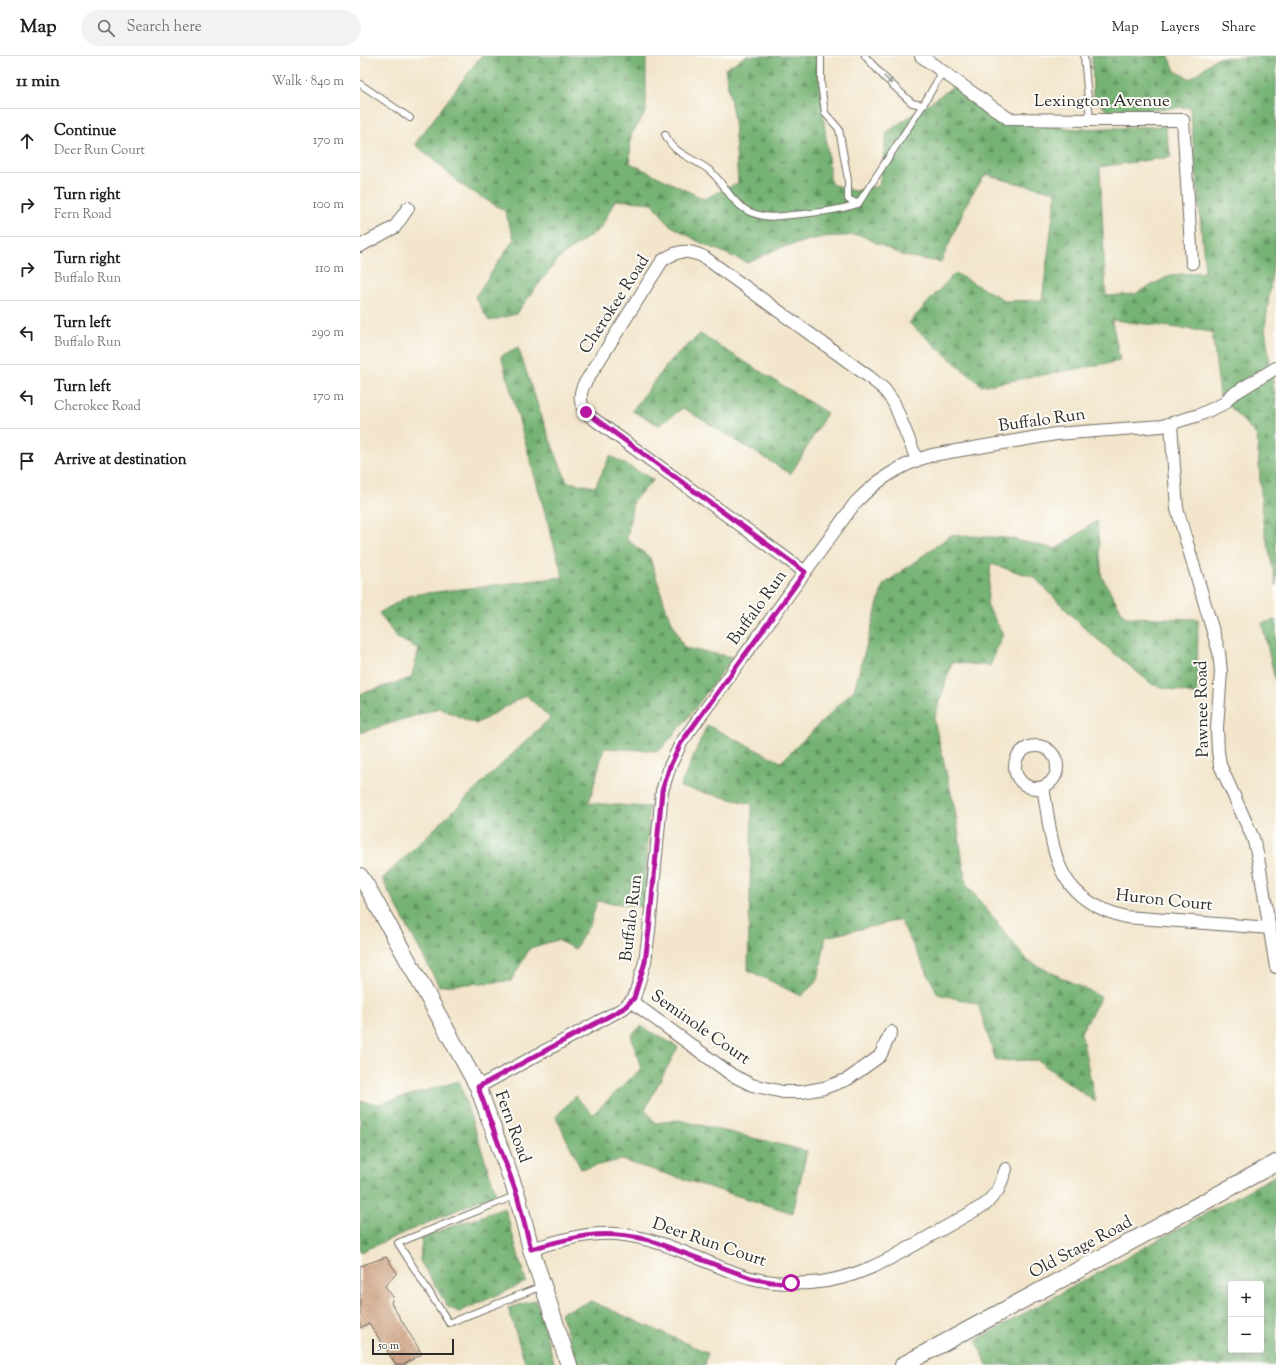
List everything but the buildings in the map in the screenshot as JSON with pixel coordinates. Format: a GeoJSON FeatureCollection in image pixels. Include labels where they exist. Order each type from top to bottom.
{"type":"FeatureCollection","features":[{"type":"Feature","properties":{"kind":"street","name":"Lexington Avenue"},"geometry":{"type":"LineString","coordinates":[[921,56],[1009,119],[1183,120],[1192,263]]}},
{"type":"Feature","properties":{"kind":"street"},"geometry":{"type":"LineString","coordinates":[[360,246],[395,227],[408,208]]}},
{"type":"Feature","properties":{"kind":"street","name":"Cherokee Road"},"geometry":{"type":"LineString","coordinates":[[805,572],[591,417],[582,407],[580,393],[583,386],[662,261],[677,252],[687,251],[704,257],[868,376],[884,389],[894,403],[918,460]]}},
{"type":"Feature","properties":{"kind":"street","name":"Buffalo Run"},"geometry":{"type":"LineString","coordinates":[[631,1001],[634,998],[645,962],[662,791],[670,766],[681,743],[855,503],[867,491],[891,472],[918,460],[946,453],[1056,434],[1156,427],[1171,424],[1199,415],[1225,403],[1230,396],[1276,368]]}},
{"type":"Feature","properties":{"kind":"street","name":"Pawnee Road"},"geometry":{"type":"LineString","coordinates":[[1171,424],[1177,509],[1219,652],[1221,672],[1217,728],[1220,765],[1253,838],[1258,857],[1276,966]]}},
{"type":"Feature","properties":{"kind":"street","name":"Huron Court"},"geometry":{"type":"LineString","coordinates":[[1043,787],[1058,864],[1072,887],[1092,905],[1108,913],[1126,917],[1270,928]]}},
{"type":"Feature","properties":{"kind":"street","name":"Fern Road"},"geometry":{"type":"LineString","coordinates":[[360,876],[373,896],[478,1087],[517,1195],[531,1249],[569,1365]]}},
{"type":"Feature","properties":{"kind":"street"},"geometry":{"type":"LineString","coordinates":[[478,1087],[624,1008],[631,1001]]}},
{"type":"Feature","properties":{"kind":"street","name":"Seminole Court"},"geometry":{"type":"LineString","coordinates":[[631,1001],[732,1075],[752,1085],[783,1092],[802,1092],[824,1088],[848,1079],[880,1056],[890,1032]]}},
{"type":"Feature","properties":{"kind":"street","name":"Old Stage Road"},"geometry":{"type":"LineString","coordinates":[[904,1365],[1276,1163]]}},
{"type":"Feature","properties":{"kind":"street","name":"Deer Run Court"},"geometry":{"type":"LineString","coordinates":[[531,1249],[567,1238],[583,1235],[616,1234],[649,1240],[751,1278],[771,1282],[791,1283],[812,1283],[832,1280],[858,1273],[885,1262],[986,1204],[998,1190],[1006,1169]]}},
{"type":"Feature","properties":{"kind":"lane"},"geometry":{"type":"LineString","coordinates":[[821,56],[822,83],[826,113],[839,129],[848,180],[848,199],[858,204]]}},
{"type":"Feature","properties":{"kind":"lane"},"geometry":{"type":"LineString","coordinates":[[865,56],[884,77],[912,103],[923,105]]}},
{"type":"Feature","properties":{"kind":"lane"},"geometry":{"type":"LineString","coordinates":[[1084,56],[1090,120]]}},
{"type":"Feature","properties":{"kind":"lane"},"geometry":{"type":"LineString","coordinates":[[665,134],[669,143],[677,151],[702,165],[712,173],[733,199],[746,210],[764,216],[781,216],[834,211],[858,204],[943,72]]}},
{"type":"Feature","properties":{"kind":"lane"},"geometry":{"type":"LineString","coordinates":[[360,84],[410,118]]}},
{"type":"Feature","properties":{"kind":"lane"},"geometry":{"type":"LineString","coordinates":[[517,1195],[398,1243],[449,1323],[543,1286]]}},
{"type":"Feature","properties":{"kind":"green space"},"geometry":{"type":"Polygon","coordinates":[[[481,56],[646,56],[646,112],[631,135],[630,163],[704,199],[738,183],[734,121],[725,69],[746,56],[817,56],[831,184],[854,191],[879,186],[887,132],[957,84],[1001,122],[1078,129],[1165,126],[1171,157],[1100,167],[1106,296],[1135,294],[1171,275],[1205,272],[1190,107],[1109,112],[1093,98],[1092,56],[1169,56],[1175,71],[1191,79],[1216,58],[1276,56],[1275,251],[1265,328],[1276,404],[1276,585],[1263,522],[1257,436],[1220,396],[1212,332],[1112,320],[1120,361],[982,386],[909,323],[955,273],[1006,301],[1042,300],[1056,192],[1008,181],[986,174],[970,197],[941,262],[904,256],[860,235],[822,237],[776,249],[748,263],[701,243],[668,224],[653,203],[615,200],[601,228],[558,259],[516,314],[489,321],[475,297],[514,239],[505,211],[463,186],[415,144],[481,56]]]}},
{"type":"Feature","properties":{"kind":"green space"},"geometry":{"type":"Polygon","coordinates":[[[700,334],[827,413],[791,474],[683,408],[659,425],[632,411],[670,361],[700,334]]]}},
{"type":"Feature","properties":{"kind":"green space"},"geometry":{"type":"Polygon","coordinates":[[[518,347],[547,432],[567,482],[595,487],[610,456],[654,480],[633,501],[627,539],[650,558],[667,611],[684,648],[733,657],[687,719],[659,751],[604,748],[589,803],[649,807],[645,907],[597,901],[591,922],[575,949],[557,940],[530,948],[511,981],[439,986],[382,879],[550,718],[526,695],[476,724],[439,708],[360,733],[360,694],[411,678],[419,649],[397,638],[379,613],[410,595],[563,577],[501,356],[518,347]]]}},
{"type":"Feature","properties":{"kind":"green space"},"geometry":{"type":"Polygon","coordinates":[[[1097,521],[1102,577],[1125,617],[1198,619],[1197,695],[1153,685],[1086,630],[1034,577],[991,564],[987,605],[1003,634],[990,666],[952,662],[934,720],[955,810],[966,884],[1028,961],[1101,997],[1081,1032],[1095,1102],[1037,1060],[996,1061],[978,1004],[938,994],[900,920],[826,937],[818,980],[801,996],[748,970],[752,804],[680,787],[707,725],[781,762],[854,690],[883,585],[951,535],[1008,538],[1056,549],[1097,521]]]}},
{"type":"Feature","properties":{"kind":"green space"},"geometry":{"type":"Polygon","coordinates":[[[1276,620],[1276,684],[1262,623],[1276,620]]]}},
{"type":"Feature","properties":{"kind":"green space"},"geometry":{"type":"Polygon","coordinates":[[[641,1026],[678,1047],[645,1109],[655,1123],[679,1120],[807,1151],[793,1213],[621,1160],[581,1169],[556,1117],[575,1096],[593,1114],[641,1069],[631,1035],[641,1026]]]}},
{"type":"Feature","properties":{"kind":"green space"},"geometry":{"type":"Polygon","coordinates":[[[459,1081],[496,1193],[360,1252],[360,1101],[379,1104],[459,1081]]]}},
{"type":"Feature","properties":{"kind":"green space"},"geometry":{"type":"Polygon","coordinates":[[[1276,1175],[1276,1365],[987,1365],[976,1340],[1276,1175]]]}},
{"type":"Feature","properties":{"kind":"green space"},"geometry":{"type":"Polygon","coordinates":[[[505,1208],[526,1282],[459,1312],[448,1307],[420,1261],[422,1237],[505,1208]]]}},
{"type":"Feature","properties":{"kind":"green space"},"geometry":{"type":"Polygon","coordinates":[[[536,1300],[555,1365],[526,1365],[508,1308],[536,1300]]]}},
{"type":"Feature","properties":{"kind":"green space"},"geometry":{"type":"Polygon","coordinates":[[[591,1301],[708,1353],[705,1365],[579,1365],[560,1313],[591,1301]]]}},
{"type":"Feature","properties":{"kind":"route"},"geometry":{"type":"LineString","coordinates":[[586,412],[805,572],[681,743],[670,766],[662,791],[645,962],[634,998],[624,1008],[478,1087],[517,1195],[531,1249],[567,1238],[583,1235],[616,1234],[632,1236],[649,1240],[751,1278],[771,1282],[791,1283]]}}]}
